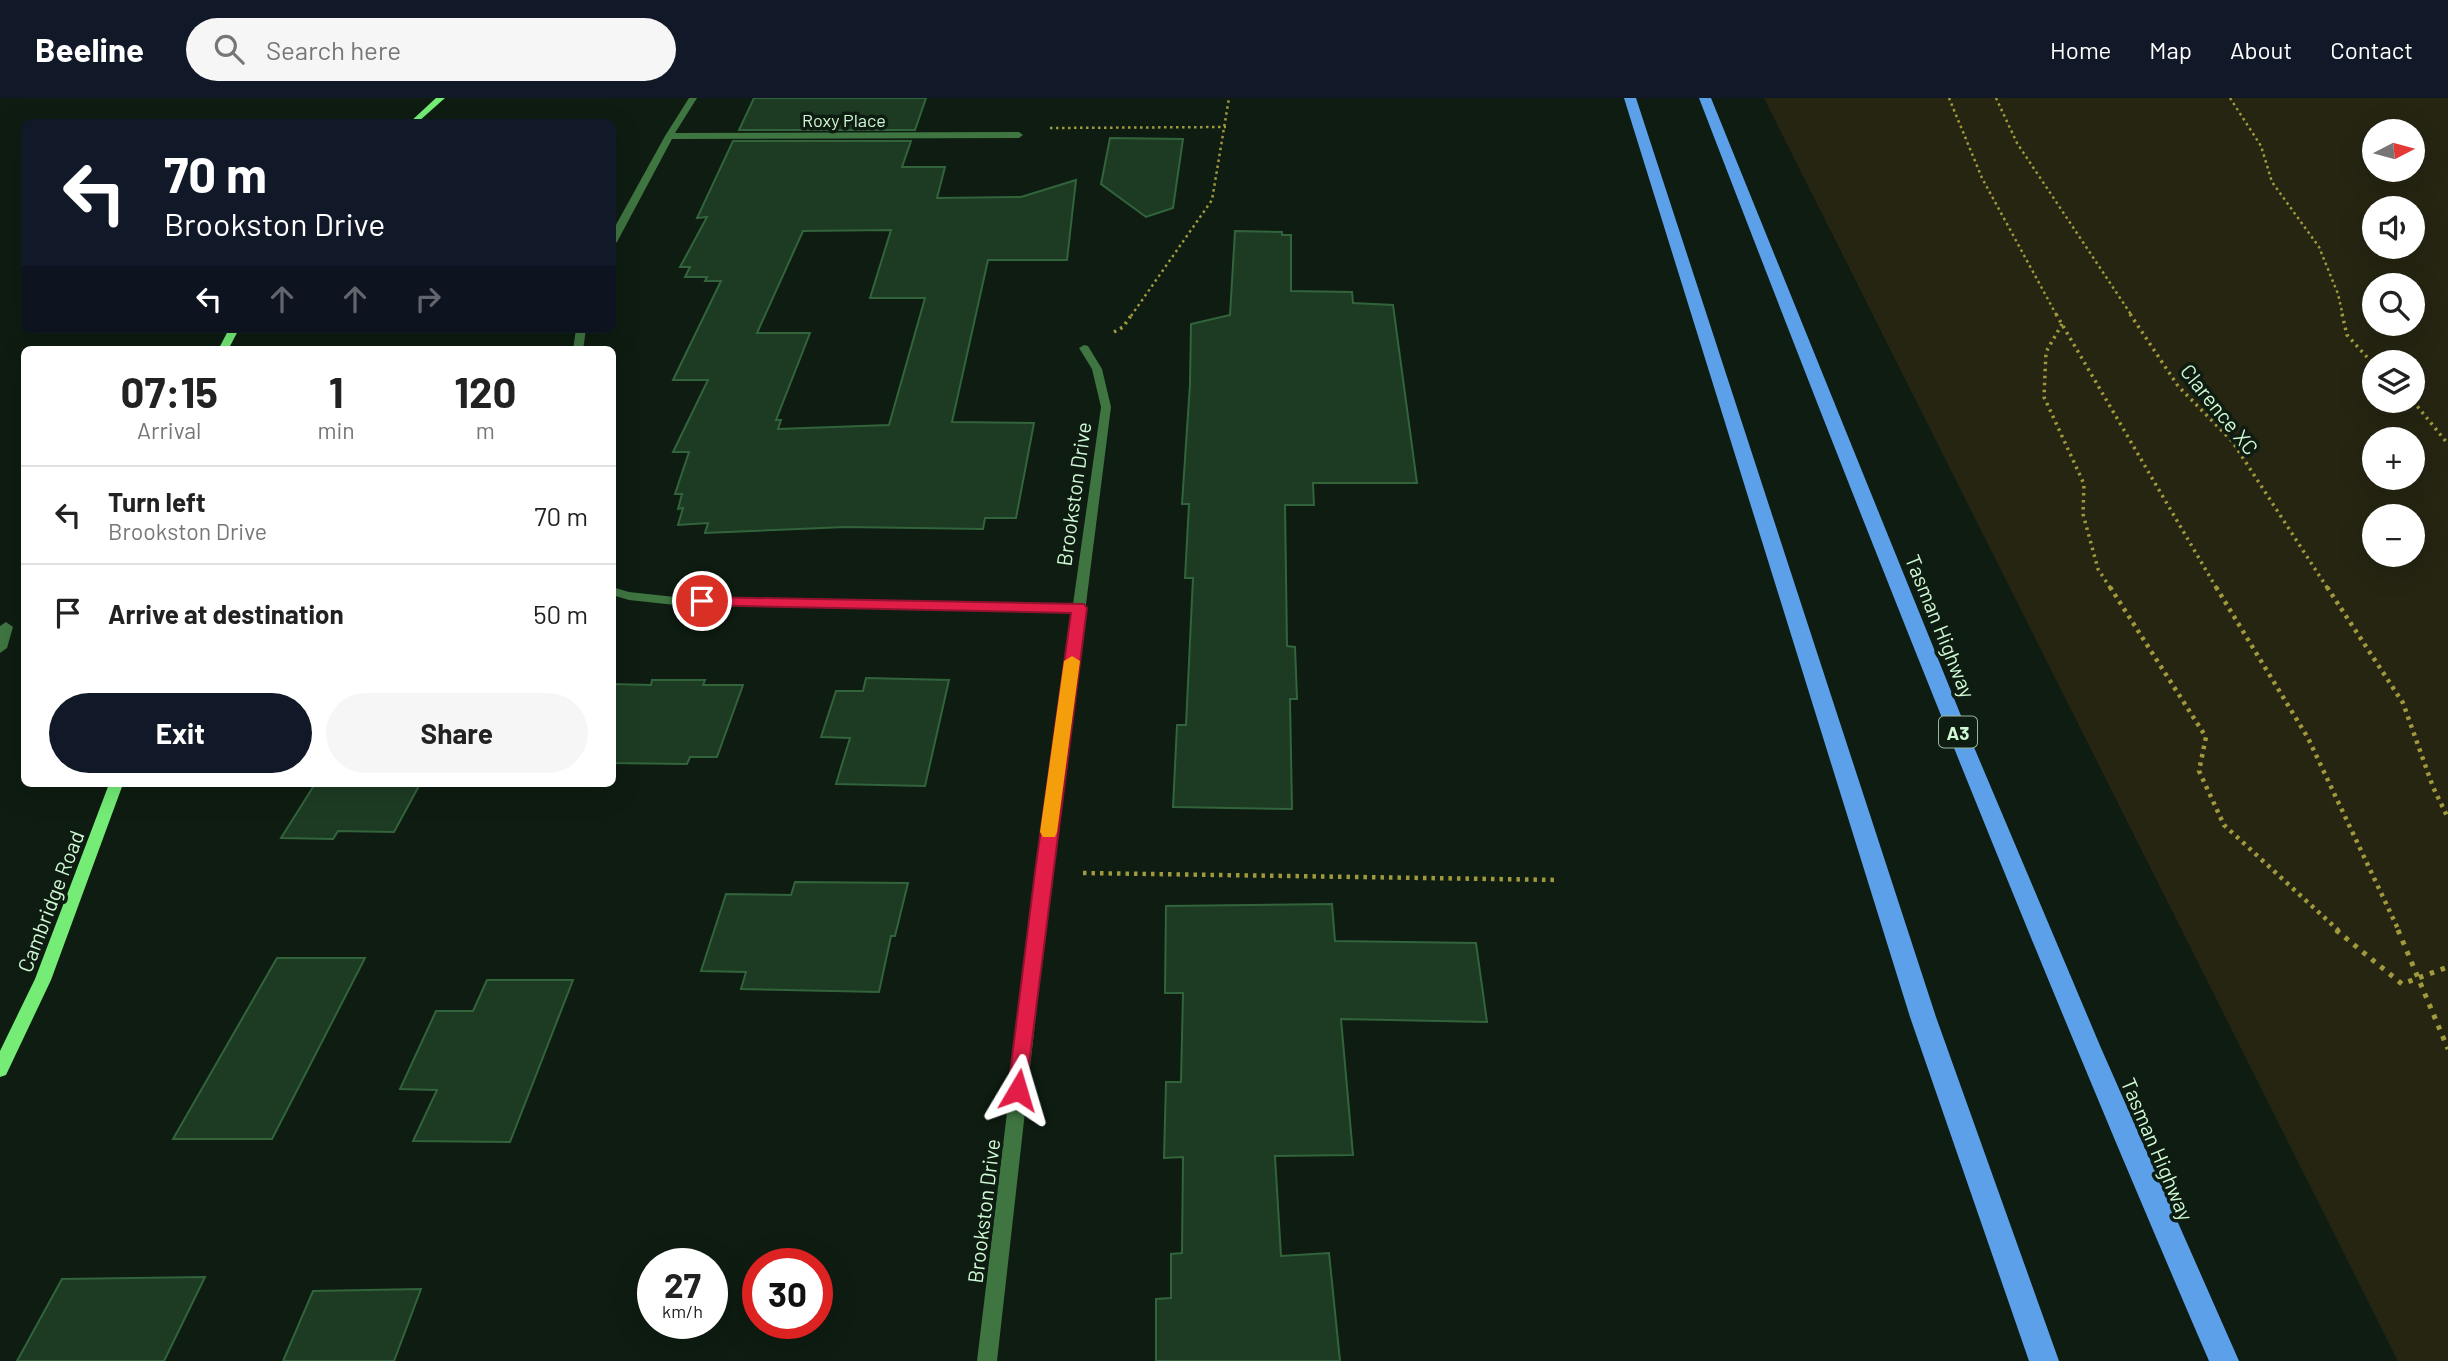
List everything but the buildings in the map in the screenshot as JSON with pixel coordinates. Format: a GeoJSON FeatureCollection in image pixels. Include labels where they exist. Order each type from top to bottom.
{"type":"FeatureCollection","features":[{"type":"Feature","properties":{"kind":"highway"},"geometry":{"type":"LineString","coordinates":[[1630,98],[1919,1004],[2044,1361]]}},
{"type":"Feature","properties":{"kind":"highway","name":"Tasman Highway"},"geometry":{"type":"LineString","coordinates":[[1705,98],[1867,511],[2144,1182],[2224,1361]]}},
{"type":"Feature","properties":{"kind":"main road"},"geometry":{"type":"LineString","coordinates":[[417,119],[441,98]]}},
{"type":"Feature","properties":{"kind":"main road","name":"Cambridge Road"},"geometry":{"type":"LineString","coordinates":[[0,1069],[43,980],[115,787]]}},
{"type":"Feature","properties":{"kind":"street"},"geometry":{"type":"LineString","coordinates":[[616,235],[669,136],[694,98]]}},
{"type":"Feature","properties":{"kind":"street","name":"Roxy Place"},"geometry":{"type":"LineString","coordinates":[[669,136],[1019,135]]}},
{"type":"Feature","properties":{"kind":"street","name":"Brookston Drive"},"geometry":{"type":"LineString","coordinates":[[987,1361],[1044,872],[1105,407],[1097,369],[1083,348]]}},
{"type":"Feature","properties":{"kind":"street"},"geometry":{"type":"LineString","coordinates":[[616,592],[675,601],[1079,608]]}},
{"type":"Feature","properties":{"kind":"street"},"geometry":{"type":"LineString","coordinates":[[0,648],[6,628]]}},
{"type":"Feature","properties":{"kind":"path"},"geometry":{"type":"LineString","coordinates":[[1083,348],[1123,327],[1212,200],[1229,98]]}},
{"type":"Feature","properties":{"kind":"path"},"geometry":{"type":"LineString","coordinates":[[1949,98],[1982,178],[2063,323],[2189,541],[2308,738],[2403,940],[2448,1049]]}},
{"type":"Feature","properties":{"kind":"path","name":"Clarence XC"},"geometry":{"type":"LineString","coordinates":[[1997,98],[2017,143],[2178,386],[2232,441],[2403,703],[2433,787],[2448,818]]}},
{"type":"Feature","properties":{"kind":"path"},"geometry":{"type":"LineString","coordinates":[[2230,98],[2261,146],[2272,182],[2319,247],[2338,294],[2347,335],[2362,352]]}},
{"type":"Feature","properties":{"kind":"path"},"geometry":{"type":"LineString","coordinates":[[1019,135],[1059,126],[1226,127]]}},
{"type":"Feature","properties":{"kind":"path"},"geometry":{"type":"LineString","coordinates":[[2063,323],[2046,352],[2044,397],[2084,484],[2082,514],[2098,569],[2206,737],[2199,771],[2224,825],[2331,925],[2402,984],[2448,967]]}},
{"type":"Feature","properties":{"kind":"path"},"geometry":{"type":"LineString","coordinates":[[2423,413],[2448,444]]}},
{"type":"Feature","properties":{"kind":"path"},"geometry":{"type":"LineString","coordinates":[[1044,872],[1559,880]]}},
{"type":"Feature","properties":{"kind":"shaded area"},"geometry":{"type":"Polygon","coordinates":[[[1764,98],[2448,98],[2448,1361],[2398,1361],[1764,98]]]}},
{"type":"Feature","properties":{"kind":"slow traffic"},"geometry":{"type":"LineString","coordinates":[[1049,832],[1072,661]]}},
{"type":"Feature","properties":{"kind":"route"},"geometry":{"type":"LineString","coordinates":[[702,601],[1079,608],[1018,1090]]}}]}
